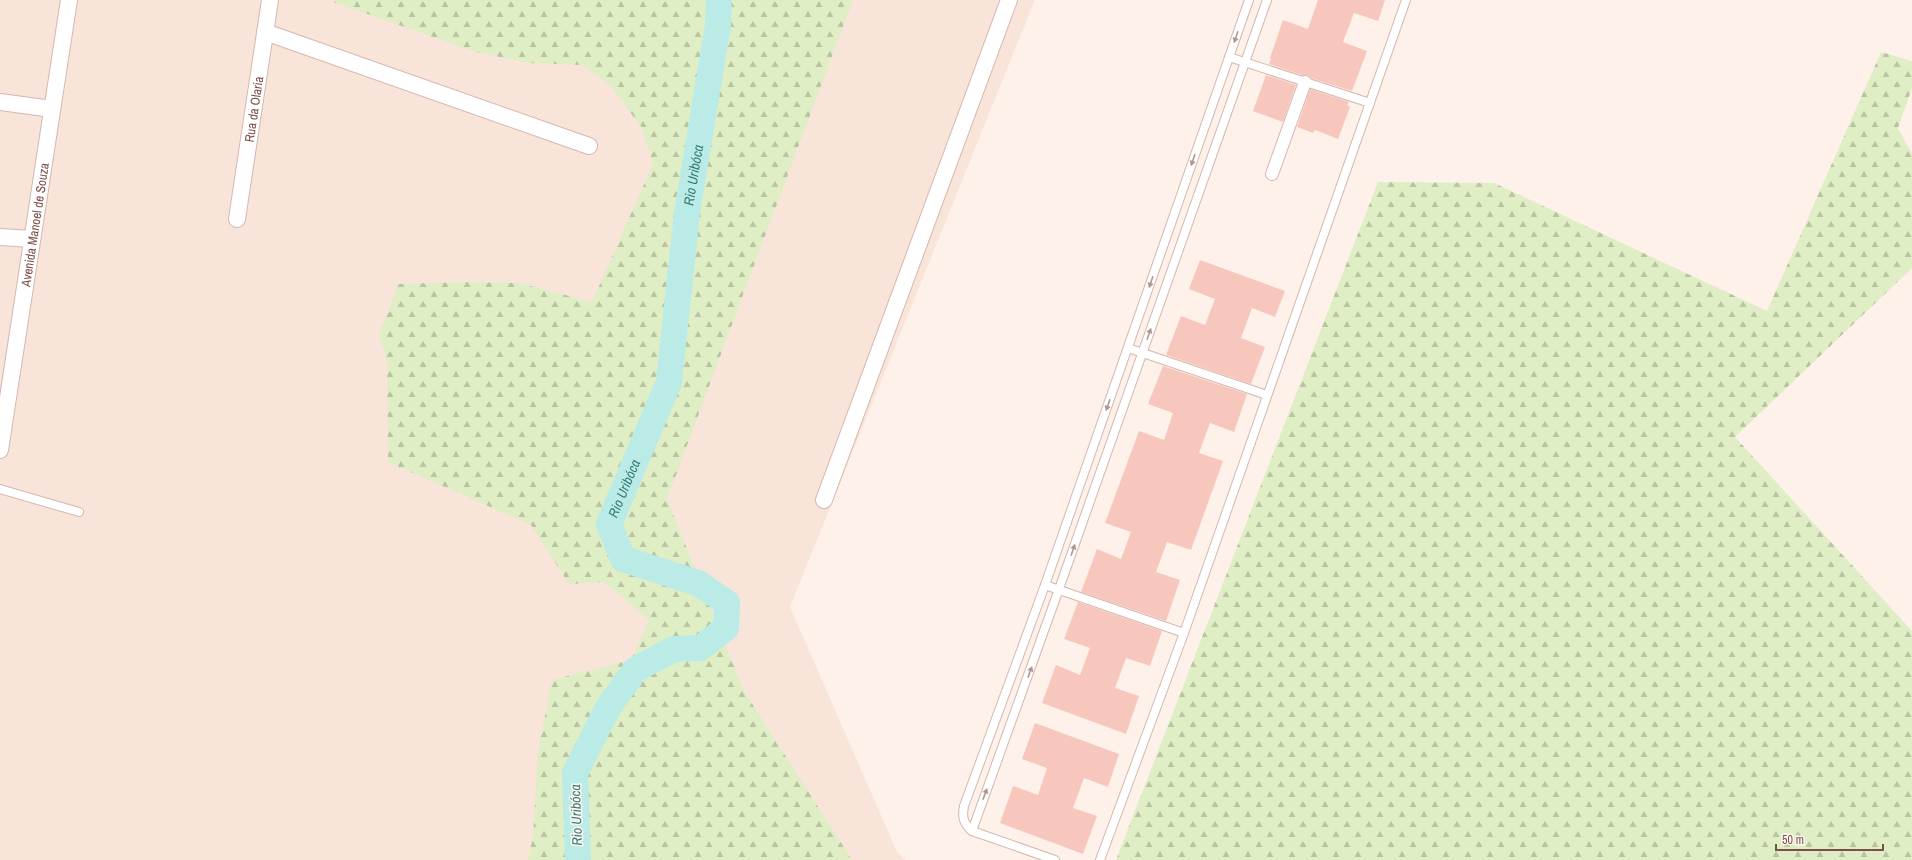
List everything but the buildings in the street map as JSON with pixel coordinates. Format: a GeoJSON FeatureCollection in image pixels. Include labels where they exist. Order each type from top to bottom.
{"type":"FeatureCollection","features":[{"type":"Feature","properties":{"kind":"street","name":"Avenida Manoel de Souza"},"geometry":{"type":"LineString","coordinates":[[0,444],[69,0]]}},
{"type":"Feature","properties":{"kind":"street","name":"Rua da Olaria"},"geometry":{"type":"LineString","coordinates":[[237,219],[270,0]]}},
{"type":"Feature","properties":{"kind":"street"},"geometry":{"type":"LineString","coordinates":[[824,500],[1010,0]]}},
{"type":"Feature","properties":{"kind":"street"},"geometry":{"type":"LineString","coordinates":[[265,32],[589,146]]}},
{"type":"Feature","properties":{"kind":"street"},"geometry":{"type":"LineString","coordinates":[[1272,174],[1305,82]]}},
{"type":"Feature","properties":{"kind":"street"},"geometry":{"type":"LineString","coordinates":[[0,102],[52,109]]}},
{"type":"Feature","properties":{"kind":"street"},"geometry":{"type":"LineString","coordinates":[[0,237],[32,239]]}},
{"type":"Feature","properties":{"kind":"lane"},"geometry":{"type":"LineString","coordinates":[[1055,860],[972,831],[964,823],[962,816],[964,806],[1045,585],[1249,0]]}},
{"type":"Feature","properties":{"kind":"lane"},"geometry":{"type":"LineString","coordinates":[[972,831],[1059,590],[1267,0]]}},
{"type":"Feature","properties":{"kind":"lane"},"geometry":{"type":"LineString","coordinates":[[1100,860],[1184,633],[1406,0]]}},
{"type":"Feature","properties":{"kind":"lane"},"geometry":{"type":"LineString","coordinates":[[1229,57],[1370,103]]}},
{"type":"Feature","properties":{"kind":"lane"},"geometry":{"type":"LineString","coordinates":[[1128,348],[1268,395]]}},
{"type":"Feature","properties":{"kind":"lane"},"geometry":{"type":"LineString","coordinates":[[0,489],[79,512]]}},
{"type":"Feature","properties":{"kind":"lane"},"geometry":{"type":"LineString","coordinates":[[1045,585],[1184,633]]}},
{"type":"Feature","properties":{"kind":"shaded area"},"geometry":{"type":"Polygon","coordinates":[[[0,0],[1035,0],[790,607],[897,852],[906,860],[0,860],[0,0]]]}},
{"type":"Feature","properties":{"kind":"green space"},"geometry":{"type":"Polygon","coordinates":[[[333,0],[853,0],[667,499],[744,691],[852,860],[528,860],[533,835],[538,751],[552,680],[631,660],[649,620],[604,582],[569,584],[531,525],[388,462],[387,361],[379,335],[398,284],[463,282],[519,283],[592,302],[653,164],[642,128],[610,85],[582,65],[529,63],[476,52],[333,2],[333,0]]]}},
{"type":"Feature","properties":{"kind":"green space"},"geometry":{"type":"Polygon","coordinates":[[[1881,52],[1912,61],[1912,88],[1898,128],[1912,154],[1912,268],[1735,437],[1912,631],[1912,860],[1116,860],[1378,182],[1494,183],[1767,311],[1881,52]]]}},
{"type":"Feature","properties":{"kind":"waterway","name":"Rio Uribóca"},"geometry":{"type":"LineString","coordinates":[[578,860],[575,773],[609,706],[636,669],[674,649],[700,648],[726,628],[727,603],[698,583],[623,559],[609,524],[669,382],[687,213],[718,25],[719,0]]}}]}
